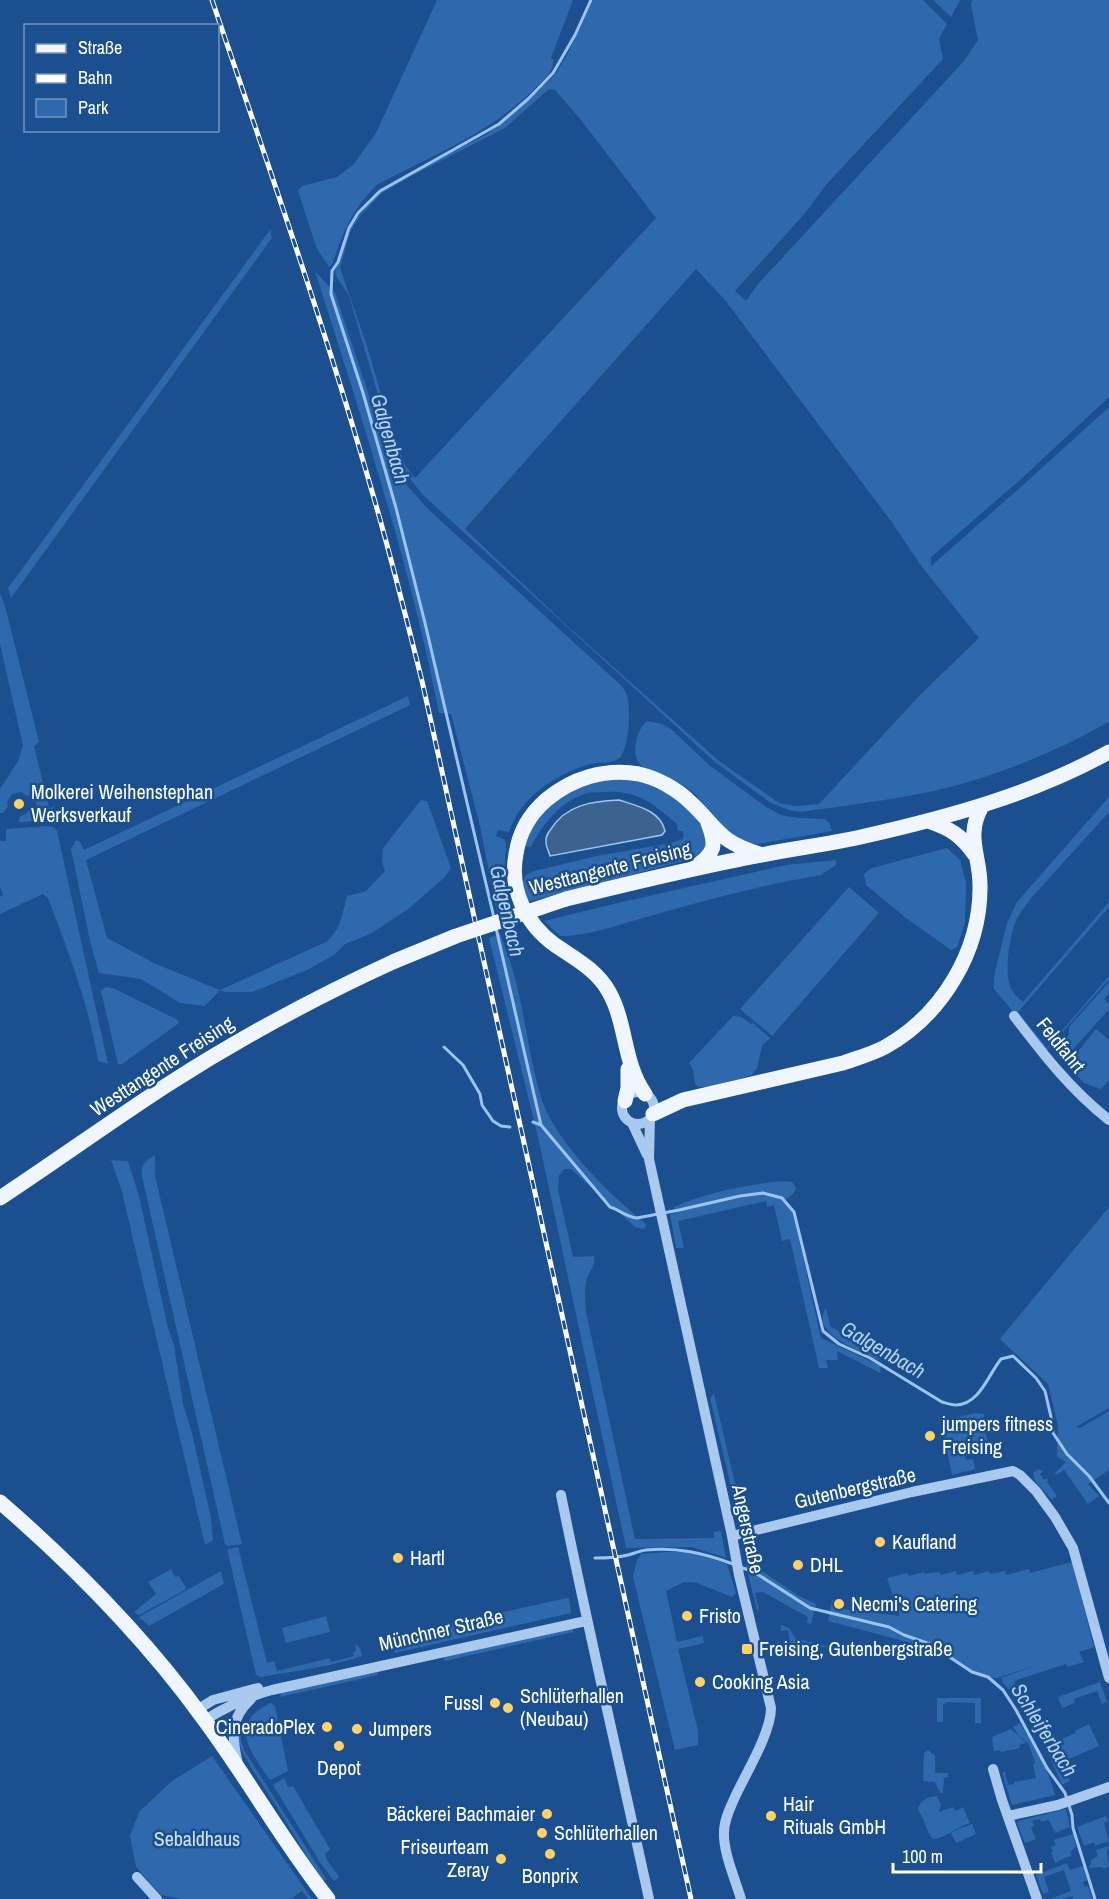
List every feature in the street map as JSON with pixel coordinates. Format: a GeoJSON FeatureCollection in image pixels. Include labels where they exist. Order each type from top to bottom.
{"type":"FeatureCollection","features":[{"type":"Feature","properties":{"kind":"main road","name":"Westtangente Freising"},"geometry":{"type":"LineString","coordinates":[[0,1198],[167,1085],[270,1023],[347,982],[395,961],[466,933],[566,899],[693,868],[863,837],[982,806],[1062,776],[1109,752]]}},
{"type":"Feature","properties":{"kind":"main road"},"geometry":{"type":"LineString","coordinates":[[683,1100],[647,1096],[639,1086],[628,1060],[616,1009],[604,983],[584,964],[553,944],[526,914],[516,886],[514,869],[521,834],[535,812],[552,795],[583,778],[606,773],[641,774],[663,783],[689,800],[708,823],[729,841],[762,855]]}},
{"type":"Feature","properties":{"kind":"main road"},"geometry":{"type":"LineString","coordinates":[[651,1117],[683,1100],[862,1057],[884,1048],[921,1022],[953,980],[972,937],[980,901],[980,883],[973,832],[976,816],[982,806]]}},
{"type":"Feature","properties":{"kind":"main road"},"geometry":{"type":"LineString","coordinates":[[928,821],[958,834],[976,856]]}},
{"type":"Feature","properties":{"kind":"main road"},"geometry":{"type":"LineString","coordinates":[[693,868],[708,856],[714,847],[714,837],[708,823]]}},
{"type":"Feature","properties":{"kind":"main road"},"geometry":{"type":"LineString","coordinates":[[625,1101],[628,1088],[628,1060]]}},
{"type":"Feature","properties":{"kind":"main road"},"geometry":{"type":"LineString","coordinates":[[0,1502],[41,1537],[109,1604],[201,1715],[328,1899]]}},
{"type":"Feature","properties":{"kind":"street","name":"Feldfahrt"},"geometry":{"type":"LineString","coordinates":[[1014,1016],[1062,1077],[1109,1120]]}},
{"type":"Feature","properties":{"kind":"street"},"geometry":{"type":"LineString","coordinates":[[636,1093],[647,1096],[654,1106],[651,1117],[641,1124],[632,1123],[623,1113],[625,1101],[636,1093]]}},
{"type":"Feature","properties":{"kind":"street","name":"Angerstraße"},"geometry":{"type":"LineString","coordinates":[[649,1159],[651,1117]]}},
{"type":"Feature","properties":{"kind":"street","name":"Angerstraße"},"geometry":{"type":"LineString","coordinates":[[632,1123],[649,1159],[739,1573],[771,1708],[763,1738],[724,1826],[724,1841],[741,1899]]}},
{"type":"Feature","properties":{"kind":"street","name":"Gutenbergstraße"},"geometry":{"type":"LineString","coordinates":[[732,1536],[1012,1471],[1020,1475],[1036,1491],[1073,1548],[1109,1678]]}},
{"type":"Feature","properties":{"kind":"street"},"geometry":{"type":"LineString","coordinates":[[561,1495],[586,1621],[620,1762],[649,1899]]}},
{"type":"Feature","properties":{"kind":"street","name":"Münchner Straße"},"geometry":{"type":"LineString","coordinates":[[201,1715],[220,1711],[256,1694],[586,1621]]}},
{"type":"Feature","properties":{"kind":"street","name":"Münchner Straße"},"geometry":{"type":"LineString","coordinates":[[201,1715],[213,1700],[296,1679],[310,1681]]}},
{"type":"Feature","properties":{"kind":"street"},"geometry":{"type":"LineString","coordinates":[[239,1770],[234,1744],[234,1725],[247,1703],[256,1694]]}},
{"type":"Feature","properties":{"kind":"street"},"geometry":{"type":"LineString","coordinates":[[993,1769],[1036,1899]]}},
{"type":"Feature","properties":{"kind":"street"},"geometry":{"type":"LineString","coordinates":[[1008,1816],[1073,1801],[1109,1787]]}},
{"type":"Feature","properties":{"kind":"street"},"geometry":{"type":"LineString","coordinates":[[137,1877],[157,1899]]}},
{"type":"Feature","properties":{"kind":"green space"},"geometry":{"type":"Polygon","coordinates":[[[437,0],[573,0],[551,58],[552,68],[546,77],[520,102],[482,130],[378,184],[355,212],[332,265],[329,267],[317,249],[298,191],[302,186],[337,177],[353,165],[376,133],[437,0]]]}},
{"type":"Feature","properties":{"kind":"green space"},"geometry":{"type":"Polygon","coordinates":[[[593,0],[923,0],[947,24],[939,39],[943,59],[825,186],[806,212],[735,291],[746,301],[759,283],[964,61],[978,40],[972,0],[1109,0],[1109,397],[1020,480],[931,557],[931,566],[1109,407],[1109,722],[1019,765],[948,788],[801,812],[789,810],[771,803],[715,762],[424,496],[409,478],[393,446],[349,296],[335,272],[348,234],[356,219],[379,193],[487,134],[554,76],[568,53],[593,0]],[[549,89],[505,128],[382,193],[361,215],[350,232],[340,268],[367,346],[388,418],[405,465],[415,478],[656,218],[581,120],[555,90],[549,89]],[[696,269],[465,529],[565,624],[719,761],[779,803],[795,806],[819,804],[922,693],[979,638],[922,567],[893,524],[725,300],[696,269]]]}},
{"type":"Feature","properties":{"kind":"green space"},"geometry":{"type":"Polygon","coordinates":[[[933,0],[960,0],[951,17],[933,0]]]}},
{"type":"Feature","properties":{"kind":"green space"},"geometry":{"type":"Polygon","coordinates":[[[270,230],[272,238],[11,598],[8,588],[270,230]]]}},
{"type":"Feature","properties":{"kind":"green space"},"geometry":{"type":"Polygon","coordinates":[[[315,271],[335,293],[394,471],[429,510],[618,682],[628,699],[627,738],[618,759],[578,768],[553,780],[531,797],[514,819],[509,832],[498,830],[496,836],[505,840],[506,844],[504,879],[511,908],[497,912],[480,826],[451,714],[439,713],[399,546],[367,435],[315,271]]]}},
{"type":"Feature","properties":{"kind":"green space"},"geometry":{"type":"Polygon","coordinates":[[[0,593],[39,742],[34,746],[49,808],[54,807],[53,815],[32,821],[19,822],[20,816],[26,814],[30,808],[37,807],[34,794],[27,796],[21,792],[12,794],[7,802],[8,807],[0,813],[0,789],[18,761],[23,746],[0,644],[0,593]]]}},
{"type":"Feature","properties":{"kind":"green space"},"geometry":{"type":"Polygon","coordinates":[[[408,696],[410,705],[86,860],[107,938],[156,964],[220,990],[205,1006],[180,1003],[141,979],[99,973],[71,849],[76,840],[80,842],[84,850],[408,696]]]}},
{"type":"Feature","properties":{"kind":"green space"},"geometry":{"type":"Polygon","coordinates":[[[647,721],[662,724],[671,729],[709,765],[766,807],[781,815],[825,819],[832,831],[757,844],[735,838],[691,791],[639,763],[635,753],[636,741],[640,729],[647,721]]]}},
{"type":"Feature","properties":{"kind":"green space"},"geometry":{"type":"Polygon","coordinates":[[[623,779],[645,783],[673,796],[698,819],[707,836],[705,848],[695,857],[687,860],[527,902],[522,884],[526,875],[534,871],[683,839],[683,831],[678,831],[677,824],[644,799],[623,793],[598,792],[578,796],[569,801],[547,822],[531,847],[522,846],[531,827],[545,808],[571,787],[597,780],[623,779]]]}},
{"type":"Feature","properties":{"kind":"green space"},"geometry":{"type":"Polygon","coordinates":[[[1109,797],[1109,812],[1033,896],[1019,916],[1013,930],[1008,958],[1008,977],[1013,992],[1023,1002],[1109,902],[1109,907],[1018,1012],[1047,1048],[1109,976],[1109,979],[1046,1051],[994,989],[994,976],[1007,923],[1017,902],[1109,797]]]}},
{"type":"Feature","properties":{"kind":"green space"},"geometry":{"type":"Polygon","coordinates":[[[421,800],[427,801],[451,868],[444,878],[407,910],[370,934],[345,944],[334,955],[307,970],[252,992],[220,990],[326,942],[338,927],[347,896],[366,891],[385,871],[382,861],[383,848],[421,800]]]}},
{"type":"Feature","properties":{"kind":"green space"},"geometry":{"type":"Polygon","coordinates":[[[47,826],[57,831],[108,1064],[98,1061],[83,999],[48,898],[43,894],[0,914],[0,897],[3,895],[0,887],[0,841],[6,841],[6,829],[47,826]]]}},
{"type":"Feature","properties":{"kind":"green space"},"geometry":{"type":"Polygon","coordinates":[[[947,848],[960,860],[966,883],[965,923],[957,947],[951,950],[906,918],[866,885],[864,874],[872,868],[947,848]]]}},
{"type":"Feature","properties":{"kind":"green space"},"geometry":{"type":"Polygon","coordinates":[[[836,860],[836,865],[821,875],[735,893],[593,932],[560,936],[544,921],[786,865],[836,860]]]}},
{"type":"Feature","properties":{"kind":"green space"},"geometry":{"type":"Polygon","coordinates":[[[849,887],[879,913],[772,1036],[740,1009],[849,887]]]}},
{"type":"Feature","properties":{"kind":"green space"},"geometry":{"type":"Polygon","coordinates":[[[500,933],[515,979],[537,1083],[548,1114],[570,1149],[600,1182],[646,1226],[644,1229],[635,1227],[571,1169],[565,1169],[559,1175],[558,1190],[573,1257],[594,1256],[593,1266],[585,1286],[586,1312],[635,1539],[714,1538],[714,1532],[721,1531],[726,1558],[692,1547],[626,1548],[538,1137],[489,938],[500,933]]]}},
{"type":"Feature","properties":{"kind":"green space"},"geometry":{"type":"Polygon","coordinates":[[[1109,982],[1109,993],[1104,999],[1109,1004],[1109,1009],[1068,1055],[1060,1046],[1069,1034],[1069,1027],[1109,982]]]}},
{"type":"Feature","properties":{"kind":"green space"},"geometry":{"type":"Polygon","coordinates":[[[106,987],[115,989],[178,1020],[179,1023],[122,1064],[118,1064],[101,991],[106,987]]]}},
{"type":"Feature","properties":{"kind":"green space"},"geometry":{"type":"Polygon","coordinates":[[[733,1016],[753,1023],[770,1038],[762,1046],[757,1068],[752,1075],[715,1086],[699,1087],[695,1084],[693,1070],[689,1063],[733,1016]]]}},
{"type":"Feature","properties":{"kind":"green space"},"geometry":{"type":"Polygon","coordinates":[[[1096,1029],[1109,1040],[1109,1080],[1101,1089],[1084,1083],[1067,1065],[1096,1029]]]}},
{"type":"Feature","properties":{"kind":"green space"},"geometry":{"type":"Polygon","coordinates":[[[155,1155],[155,1176],[242,1544],[228,1546],[225,1544],[142,1176],[144,1163],[155,1155]]]}},
{"type":"Feature","properties":{"kind":"green space"},"geometry":{"type":"Polygon","coordinates":[[[111,1160],[128,1161],[139,1196],[168,1328],[174,1345],[183,1404],[192,1433],[211,1518],[213,1540],[205,1545],[121,1188],[111,1160]]]}},
{"type":"Feature","properties":{"kind":"green space"},"geometry":{"type":"Polygon","coordinates":[[[781,1181],[792,1182],[796,1188],[794,1193],[784,1201],[793,1213],[821,1338],[881,1366],[880,1373],[837,1351],[838,1360],[826,1360],[828,1368],[819,1368],[790,1239],[782,1241],[774,1205],[767,1207],[766,1201],[678,1221],[684,1248],[676,1248],[670,1214],[676,1213],[674,1207],[727,1190],[781,1181]]]}},
{"type":"Feature","properties":{"kind":"green space"},"geometry":{"type":"Polygon","coordinates":[[[1109,1207],[1109,1408],[1076,1427],[1080,1428],[1109,1411],[1109,1470],[1088,1484],[1099,1496],[1088,1504],[1064,1470],[1056,1475],[1055,1473],[1066,1462],[1057,1457],[1058,1425],[1048,1384],[1000,1339],[1109,1207]]]}},
{"type":"Feature","properties":{"kind":"green space"},"geometry":{"type":"Polygon","coordinates":[[[826,1308],[830,1326],[884,1358],[878,1360],[849,1346],[830,1333],[824,1325],[823,1317],[826,1308]]]}},
{"type":"Feature","properties":{"kind":"green space"},"geometry":{"type":"Polygon","coordinates":[[[714,1394],[741,1509],[747,1507],[750,1520],[747,1522],[738,1516],[710,1398],[714,1394]]]}},
{"type":"Feature","properties":{"kind":"green space"},"geometry":{"type":"Polygon","coordinates":[[[976,1413],[984,1414],[988,1443],[984,1445],[982,1440],[963,1444],[966,1460],[973,1459],[975,1469],[952,1475],[941,1421],[976,1413]]]}},
{"type":"Feature","properties":{"kind":"green space"},"geometry":{"type":"Polygon","coordinates":[[[1038,1469],[1043,1471],[1040,1474],[1044,1480],[1047,1478],[1047,1482],[1057,1496],[1052,1500],[1035,1481],[1033,1473],[1038,1469]]]}},
{"type":"Feature","properties":{"kind":"green space"},"geometry":{"type":"Polygon","coordinates":[[[238,1547],[267,1663],[274,1661],[277,1671],[330,1658],[331,1662],[354,1656],[355,1644],[360,1648],[362,1656],[312,1668],[261,1677],[256,1675],[227,1549],[238,1547]]]}},
{"type":"Feature","properties":{"kind":"green space"},"geometry":{"type":"Polygon","coordinates":[[[682,1551],[702,1554],[727,1564],[736,1593],[732,1597],[697,1583],[684,1582],[666,1591],[677,1642],[703,1636],[704,1643],[678,1649],[698,1731],[698,1745],[675,1750],[633,1577],[637,1560],[641,1554],[682,1551]]]}},
{"type":"Feature","properties":{"kind":"green space"},"geometry":{"type":"Polygon","coordinates":[[[754,1560],[753,1565],[799,1596],[816,1604],[811,1624],[807,1623],[808,1617],[763,1592],[755,1593],[759,1610],[757,1610],[746,1566],[749,1561],[754,1560]]]}},
{"type":"Feature","properties":{"kind":"green space"},"geometry":{"type":"Polygon","coordinates":[[[1072,1562],[1094,1647],[1079,1652],[1084,1662],[1067,1667],[1066,1664],[1014,1681],[1018,1695],[1015,1695],[1003,1683],[1001,1678],[1037,1665],[993,1678],[966,1669],[923,1640],[913,1651],[915,1644],[828,1621],[832,1600],[836,1601],[835,1608],[900,1616],[887,1578],[907,1573],[909,1576],[924,1572],[925,1574],[939,1572],[941,1575],[956,1571],[957,1575],[973,1571],[974,1575],[989,1571],[990,1574],[1005,1571],[1006,1575],[1029,1569],[1030,1573],[1072,1562]]]}},
{"type":"Feature","properties":{"kind":"green space"},"geometry":{"type":"Polygon","coordinates":[[[171,1569],[175,1577],[179,1576],[185,1590],[139,1615],[134,1612],[156,1594],[148,1582],[171,1569]]]}},
{"type":"Feature","properties":{"kind":"green space"},"geometry":{"type":"Polygon","coordinates":[[[221,1571],[224,1584],[149,1626],[139,1617],[221,1571]]]}},
{"type":"Feature","properties":{"kind":"green space"},"geometry":{"type":"Polygon","coordinates":[[[569,1598],[571,1613],[395,1653],[393,1646],[413,1641],[412,1635],[416,1631],[569,1598]]]}},
{"type":"Feature","properties":{"kind":"green space"},"geometry":{"type":"Polygon","coordinates":[[[326,1616],[330,1632],[286,1643],[282,1628],[326,1616]]]}},
{"type":"Feature","properties":{"kind":"green space"},"geometry":{"type":"Polygon","coordinates":[[[781,1625],[789,1628],[795,1638],[829,1647],[793,1647],[792,1654],[787,1653],[785,1650],[791,1647],[788,1630],[781,1631],[781,1625]]]}},
{"type":"Feature","properties":{"kind":"green space"},"geometry":{"type":"Polygon","coordinates":[[[573,1628],[573,1632],[445,1661],[444,1657],[573,1628]]]}},
{"type":"Feature","properties":{"kind":"green space"},"geometry":{"type":"Polygon","coordinates":[[[377,1672],[378,1675],[280,1697],[281,1693],[377,1672]]]}},
{"type":"Feature","properties":{"kind":"green space"},"geometry":{"type":"Polygon","coordinates":[[[1100,1682],[1107,1702],[1102,1704],[1097,1691],[1074,1699],[1075,1703],[1062,1708],[1058,1697],[1100,1682]]]}},
{"type":"Feature","properties":{"kind":"green space"},"geometry":{"type":"Polygon","coordinates":[[[937,1698],[981,1698],[981,1723],[975,1723],[975,1703],[947,1702],[943,1705],[943,1722],[937,1722],[937,1698]]]}},
{"type":"Feature","properties":{"kind":"green space"},"geometry":{"type":"Polygon","coordinates":[[[271,1703],[275,1706],[288,1771],[270,1780],[250,1748],[246,1738],[246,1729],[249,1719],[271,1703]]]}},
{"type":"Feature","properties":{"kind":"green space"},"geometry":{"type":"Polygon","coordinates":[[[1020,1723],[1045,1767],[1055,1795],[1012,1805],[1002,1773],[1005,1771],[1008,1785],[1036,1778],[1033,1765],[1035,1762],[1028,1743],[1013,1727],[1020,1723]]]}},
{"type":"Feature","properties":{"kind":"green space"},"geometry":{"type":"Polygon","coordinates":[[[1089,1724],[1099,1746],[1062,1762],[1070,1781],[1062,1785],[1045,1746],[1076,1733],[1075,1731],[1089,1724]]]}},
{"type":"Feature","properties":{"kind":"green space"},"geometry":{"type":"Polygon","coordinates":[[[238,1728],[241,1730],[244,1750],[326,1879],[324,1881],[244,1756],[238,1741],[238,1728]]]}},
{"type":"Feature","properties":{"kind":"green space"},"geometry":{"type":"Polygon","coordinates":[[[1011,1729],[1026,1743],[1019,1745],[1020,1748],[994,1751],[992,1737],[1011,1729]]]}},
{"type":"Feature","properties":{"kind":"green space"},"geometry":{"type":"Polygon","coordinates":[[[928,1750],[935,1756],[935,1773],[948,1773],[948,1777],[944,1778],[943,1793],[940,1793],[935,1782],[923,1781],[924,1753],[928,1750]]]}},
{"type":"Feature","properties":{"kind":"green space","name":"Sebaldhaus"},"geometry":{"type":"Polygon","coordinates":[[[212,1756],[312,1899],[308,1899],[302,1891],[291,1899],[182,1899],[161,1895],[136,1867],[130,1836],[139,1812],[172,1781],[212,1756]]]}},
{"type":"Feature","properties":{"kind":"green space"},"geometry":{"type":"Polygon","coordinates":[[[284,1778],[288,1787],[293,1786],[330,1849],[325,1854],[339,1877],[334,1881],[321,1864],[273,1785],[284,1778]]]}},
{"type":"Feature","properties":{"kind":"green space"},"geometry":{"type":"Polygon","coordinates":[[[937,1796],[941,1805],[939,1812],[953,1807],[955,1811],[963,1807],[970,1823],[933,1839],[918,1810],[924,1800],[937,1796]]]}},
{"type":"Feature","properties":{"kind":"green space"},"geometry":{"type":"Polygon","coordinates":[[[1066,1809],[1070,1827],[1055,1833],[1049,1820],[1032,1821],[1034,1826],[1031,1828],[1036,1839],[1025,1843],[1017,1824],[1018,1821],[1066,1809]]]}},
{"type":"Feature","properties":{"kind":"green space"},"geometry":{"type":"Polygon","coordinates":[[[1106,1816],[1108,1821],[1104,1823],[1109,1841],[1095,1846],[1094,1842],[1084,1846],[1077,1827],[1106,1816]]]}},
{"type":"Feature","properties":{"kind":"green space"},"geometry":{"type":"Polygon","coordinates":[[[972,1824],[976,1834],[956,1843],[951,1833],[972,1824]]]}},
{"type":"Feature","properties":{"kind":"green space"},"geometry":{"type":"Polygon","coordinates":[[[1073,1834],[1076,1846],[1070,1853],[1072,1855],[1055,1863],[1051,1852],[1053,1851],[1051,1847],[1056,1845],[1054,1840],[1073,1834]]]}},
{"type":"Feature","properties":{"kind":"green space"},"geometry":{"type":"Polygon","coordinates":[[[1109,1846],[1107,1852],[1109,1866],[1104,1869],[1102,1867],[1090,1868],[1091,1860],[1098,1856],[1096,1850],[1109,1846]]]}},
{"type":"Feature","properties":{"kind":"green space"},"geometry":{"type":"Polygon","coordinates":[[[1067,1863],[1070,1870],[1083,1866],[1087,1880],[1083,1882],[1085,1887],[1088,1886],[1092,1899],[1074,1899],[1072,1896],[1050,1899],[1071,1891],[1064,1870],[1044,1877],[1049,1892],[1043,1894],[1036,1875],[1067,1863]]]}},
{"type":"Feature","properties":{"kind":"shaded area"},"geometry":{"type":"Polygon","coordinates":[[[619,800],[653,814],[665,831],[662,835],[550,856],[546,837],[564,814],[590,803],[619,800]]]}},
{"type":"Feature","properties":{"kind":"waterway","name":"Galgenbach"},"geometry":{"type":"LineString","coordinates":[[494,918],[396,508],[363,393],[331,294],[332,271],[338,262],[349,228],[358,213],[380,191],[499,124],[553,73],[575,35],[591,0]]}},
{"type":"Feature","properties":{"kind":"waterway","name":"Galgenbach"},"geometry":{"type":"LineString","coordinates":[[496,928],[541,1125],[610,1207],[637,1218],[740,1196],[763,1193],[782,1198],[794,1212],[823,1331],[839,1344],[870,1358],[942,1402],[954,1405],[971,1400],[983,1388],[1001,1359],[1013,1356],[1036,1378],[1045,1391],[1053,1433],[1067,1454],[1089,1476],[1109,1503]]}},
{"type":"Feature","properties":{"kind":"waterway"},"geometry":{"type":"LineString","coordinates":[[444,1047],[463,1065],[480,1094],[482,1105],[493,1121],[501,1126],[510,1127]]}},
{"type":"Feature","properties":{"kind":"waterway","name":"Galgenbach"},"geometry":{"type":"LineString","coordinates":[[533,1122],[541,1125]]}},
{"type":"Feature","properties":{"kind":"waterway","name":"Schleiferbach"},"geometry":{"type":"LineString","coordinates":[[595,1558],[620,1557],[646,1550],[669,1549],[701,1554],[733,1564]]}},
{"type":"Feature","properties":{"kind":"waterway","name":"Schleiferbach"},"geometry":{"type":"LineString","coordinates":[[740,1567],[754,1572],[810,1608],[889,1627],[930,1644],[972,1672],[988,1677],[1003,1690],[1047,1768],[1065,1793],[1072,1815],[1073,1828],[1095,1899]]}},
{"type":"Feature","properties":{"kind":"railway"},"geometry":{"type":"LineString","coordinates":[[212,0],[334,365],[378,512],[410,633],[691,1899]]}},
{"type":"Feature","properties":{"kind":"place","name":"Molkerei Weihenstephan Werksverkauf"},"geometry":{"type":"Point","coordinates":[19,804]}},
{"type":"Feature","properties":{"kind":"place","name":"jumpers fitness Freising"},"geometry":{"type":"Point","coordinates":[930,1436]}},
{"type":"Feature","properties":{"kind":"place","name":"Kaufland"},"geometry":{"type":"Point","coordinates":[880,1542]}},
{"type":"Feature","properties":{"kind":"place","name":"Hartl"},"geometry":{"type":"Point","coordinates":[398,1558]}},
{"type":"Feature","properties":{"kind":"place","name":"DHL"},"geometry":{"type":"Point","coordinates":[798,1565]}},
{"type":"Feature","properties":{"kind":"place","name":"Necmi's Catering"},"geometry":{"type":"Point","coordinates":[839,1604]}},
{"type":"Feature","properties":{"kind":"place","name":"Fristo"},"geometry":{"type":"Point","coordinates":[687,1616]}},
{"type":"Feature","properties":{"kind":"place","name":"Freising, Gutenbergstraße"},"geometry":{"type":"Point","coordinates":[747,1649]}},
{"type":"Feature","properties":{"kind":"place","name":"Cooking Asia"},"geometry":{"type":"Point","coordinates":[700,1682]}},
{"type":"Feature","properties":{"kind":"place","name":"Fussl"},"geometry":{"type":"Point","coordinates":[495,1703]}},
{"type":"Feature","properties":{"kind":"place","name":"Schlüterhallen (Neubau)"},"geometry":{"type":"Point","coordinates":[508,1708]}},
{"type":"Feature","properties":{"kind":"place","name":"CineradoPlex"},"geometry":{"type":"Point","coordinates":[327,1727]}},
{"type":"Feature","properties":{"kind":"place","name":"Jumpers"},"geometry":{"type":"Point","coordinates":[357,1729]}},
{"type":"Feature","properties":{"kind":"place","name":"Depot"},"geometry":{"type":"Point","coordinates":[339,1746]}},
{"type":"Feature","properties":{"kind":"place","name":"Bäckerei Bachmaier"},"geometry":{"type":"Point","coordinates":[547,1814]}},
{"type":"Feature","properties":{"kind":"place","name":"Hair Rituals GmbH"},"geometry":{"type":"Point","coordinates":[771,1816]}},
{"type":"Feature","properties":{"kind":"place","name":"Schlüterhallen"},"geometry":{"type":"Point","coordinates":[542,1833]}},
{"type":"Feature","properties":{"kind":"place","name":"Bonprix"},"geometry":{"type":"Point","coordinates":[550,1854]}},
{"type":"Feature","properties":{"kind":"place","name":"Friseurteam Zeray"},"geometry":{"type":"Point","coordinates":[501,1859]}}]}
